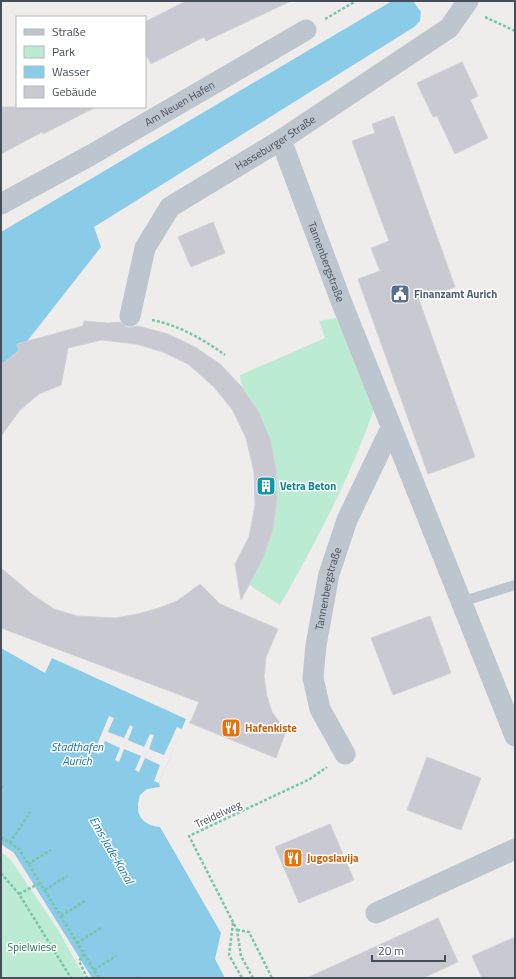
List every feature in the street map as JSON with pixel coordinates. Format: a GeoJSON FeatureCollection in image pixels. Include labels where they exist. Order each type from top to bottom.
{"type":"FeatureCollection","features":[{"type":"Feature","properties":{"kind":"street","name":"Hasseburger Straße"},"geometry":{"type":"LineString","coordinates":[[130,316],[145,248],[170,207],[281,140],[449,28],[468,1]]}},
{"type":"Feature","properties":{"kind":"street","name":"Am Neuen Hafen"},"geometry":{"type":"LineString","coordinates":[[1,204],[91,155],[306,30]]}},
{"type":"Feature","properties":{"kind":"street","name":"Tannenbergstraße"},"geometry":{"type":"LineString","coordinates":[[281,140],[340,301],[515,736]]}},
{"type":"Feature","properties":{"kind":"street","name":"Tannenbergstraße"},"geometry":{"type":"LineString","coordinates":[[345,754],[320,709],[313,678],[316,645],[329,574],[347,520],[391,428]]}},
{"type":"Feature","properties":{"kind":"street"},"geometry":{"type":"LineString","coordinates":[[376,913],[515,849]]}},
{"type":"Feature","properties":{"kind":"lane"},"geometry":{"type":"LineString","coordinates":[[461,602],[515,585]]}},
{"type":"Feature","properties":{"kind":"path"},"geometry":{"type":"LineString","coordinates":[[306,30],[356,1]]}},
{"type":"Feature","properties":{"kind":"path"},"geometry":{"type":"LineString","coordinates":[[130,316],[171,326],[192,334],[225,355]]}},
{"type":"Feature","properties":{"kind":"path","name":"Treidelweg"},"geometry":{"type":"LineString","coordinates":[[253,978],[241,956],[237,930],[189,836],[310,779],[345,754]]}},
{"type":"Feature","properties":{"kind":"path"},"geometry":{"type":"LineString","coordinates":[[10,843],[30,812]]}},
{"type":"Feature","properties":{"kind":"path"},"geometry":{"type":"LineString","coordinates":[[1,837],[19,849],[99,978]]}},
{"type":"Feature","properties":{"kind":"path"},"geometry":{"type":"LineString","coordinates":[[28,864],[51,850]]}},
{"type":"Feature","properties":{"kind":"path"},"geometry":{"type":"LineString","coordinates":[[1,873],[19,894],[71,978]]}},
{"type":"Feature","properties":{"kind":"path"},"geometry":{"type":"LineString","coordinates":[[45,890],[67,876]]}},
{"type":"Feature","properties":{"kind":"path"},"geometry":{"type":"LineString","coordinates":[[19,894],[40,883]]}},
{"type":"Feature","properties":{"kind":"path"},"geometry":{"type":"LineString","coordinates":[[61,916],[85,901]]}},
{"type":"Feature","properties":{"kind":"path"},"geometry":{"type":"LineString","coordinates":[[233,922],[229,955],[242,978]]}},
{"type":"Feature","properties":{"kind":"path"},"geometry":{"type":"LineString","coordinates":[[77,943],[101,928]]}},
{"type":"Feature","properties":{"kind":"path"},"geometry":{"type":"LineString","coordinates":[[237,930],[249,932],[272,978]]}},
{"type":"Feature","properties":{"kind":"path"},"geometry":{"type":"LineString","coordinates":[[84,954],[79,961],[87,978]]}},
{"type":"Feature","properties":{"kind":"path"},"geometry":{"type":"LineString","coordinates":[[94,970],[116,956]]}},
{"type":"Feature","properties":{"kind":"green space"},"geometry":{"type":"Polygon","coordinates":[[[336,318],[374,409],[365,435],[332,509],[280,605],[249,585],[259,565],[273,526],[277,487],[271,446],[263,424],[243,388],[240,375],[325,338],[319,321],[336,318]]]}},
{"type":"Feature","properties":{"kind":"green space","name":"Spielwiese"},"geometry":{"type":"Polygon","coordinates":[[[1,852],[11,860],[57,928],[85,978],[1,978],[1,852]]]}},
{"type":"Feature","properties":{"kind":"water"},"geometry":{"type":"Polygon","coordinates":[[[392,1],[413,1],[421,12],[420,21],[414,27],[94,227],[101,247],[21,349],[1,365],[1,232],[392,1]]]}},
{"type":"Feature","properties":{"kind":"water","name":"Stadthafen Aurich"},"geometry":{"type":"Polygon","coordinates":[[[1,648],[45,673],[52,658],[186,719],[159,783],[160,787],[147,789],[140,795],[138,808],[144,821],[153,826],[160,827],[221,933],[215,959],[225,978],[92,978],[14,853],[1,844],[1,648]]]}},
{"type":"Feature","properties":{"kind":"pier"},"geometry":{"type":"Polygon","coordinates":[[[109,716],[114,718],[108,732],[124,738],[130,725],[133,727],[128,740],[144,747],[150,734],[154,735],[149,749],[164,755],[177,727],[182,729],[159,783],[154,781],[160,765],[145,758],[139,772],[135,770],[141,756],[124,749],[119,762],[115,760],[120,748],[105,741],[99,754],[94,752],[109,716]]]}},
{"type":"Feature","properties":{"kind":"building"},"geometry":{"type":"Polygon","coordinates":[[[186,1],[291,1],[206,41],[204,37],[151,64],[146,55],[146,21],[186,1]]]}},
{"type":"Feature","properties":{"kind":"building"},"geometry":{"type":"Polygon","coordinates":[[[462,62],[478,96],[470,100],[488,138],[455,154],[437,116],[433,117],[417,83],[462,62]]]}},
{"type":"Feature","properties":{"kind":"building"},"geometry":{"type":"Polygon","coordinates":[[[1,107],[94,108],[43,134],[42,132],[1,154],[1,107]]]}},
{"type":"Feature","properties":{"kind":"building","name":"Finanzamt Aurich"},"geometry":{"type":"Polygon","coordinates":[[[394,116],[455,287],[419,300],[475,457],[428,474],[358,279],[380,271],[371,248],[389,241],[352,141],[375,133],[372,124],[394,116]]]}},
{"type":"Feature","properties":{"kind":"building"},"geometry":{"type":"Polygon","coordinates":[[[213,222],[225,253],[191,267],[178,237],[213,222]]]}},
{"type":"Feature","properties":{"kind":"building"},"geometry":{"type":"Polygon","coordinates":[[[84,321],[108,323],[120,322],[128,328],[138,326],[168,334],[195,347],[220,364],[241,386],[258,411],[270,439],[276,469],[277,499],[273,529],[263,558],[241,600],[235,564],[249,537],[255,505],[254,472],[246,438],[232,409],[214,387],[188,364],[163,352],[136,344],[102,340],[68,348],[61,385],[39,394],[20,410],[1,436],[1,365],[19,351],[17,344],[83,326],[84,321]]]}},
{"type":"Feature","properties":{"kind":"building"},"geometry":{"type":"Polygon","coordinates":[[[1,568],[33,595],[54,609],[77,616],[115,618],[138,614],[177,601],[200,584],[220,604],[278,629],[266,657],[264,677],[267,696],[272,712],[286,731],[276,758],[190,723],[199,702],[1,628],[1,568]]]}},
{"type":"Feature","properties":{"kind":"building"},"geometry":{"type":"Polygon","coordinates":[[[430,616],[451,673],[393,695],[371,638],[430,616]]]}},
{"type":"Feature","properties":{"kind":"building"},"geometry":{"type":"Polygon","coordinates":[[[427,757],[481,778],[461,830],[407,810],[427,757]]]}},
{"type":"Feature","properties":{"kind":"building"},"geometry":{"type":"Polygon","coordinates":[[[330,824],[354,880],[299,903],[275,847],[330,824]]]}},
{"type":"Feature","properties":{"kind":"building"},"geometry":{"type":"Polygon","coordinates":[[[438,918],[458,962],[423,978],[307,978],[438,918]]]}},
{"type":"Feature","properties":{"kind":"building"},"geometry":{"type":"Polygon","coordinates":[[[515,937],[515,978],[482,978],[472,956],[515,937]]]}},
{"type":"Feature","properties":{"kind":"place","name":"Finanzamt Aurich"},"geometry":{"type":"Point","coordinates":[400,294]}},
{"type":"Feature","properties":{"kind":"place","name":"Vetra Beton"},"geometry":{"type":"Point","coordinates":[266,486]}},
{"type":"Feature","properties":{"kind":"place","name":"Hafenkiste"},"geometry":{"type":"Point","coordinates":[231,728]}},
{"type":"Feature","properties":{"kind":"place","name":"Jugoslavija"},"geometry":{"type":"Point","coordinates":[293,858]}},
{"type":"Feature","properties":{"kind":"water label","name":"Ems-Jade-Kanal"},"geometry":{"type":"Point","coordinates":[112,850]}}]}
